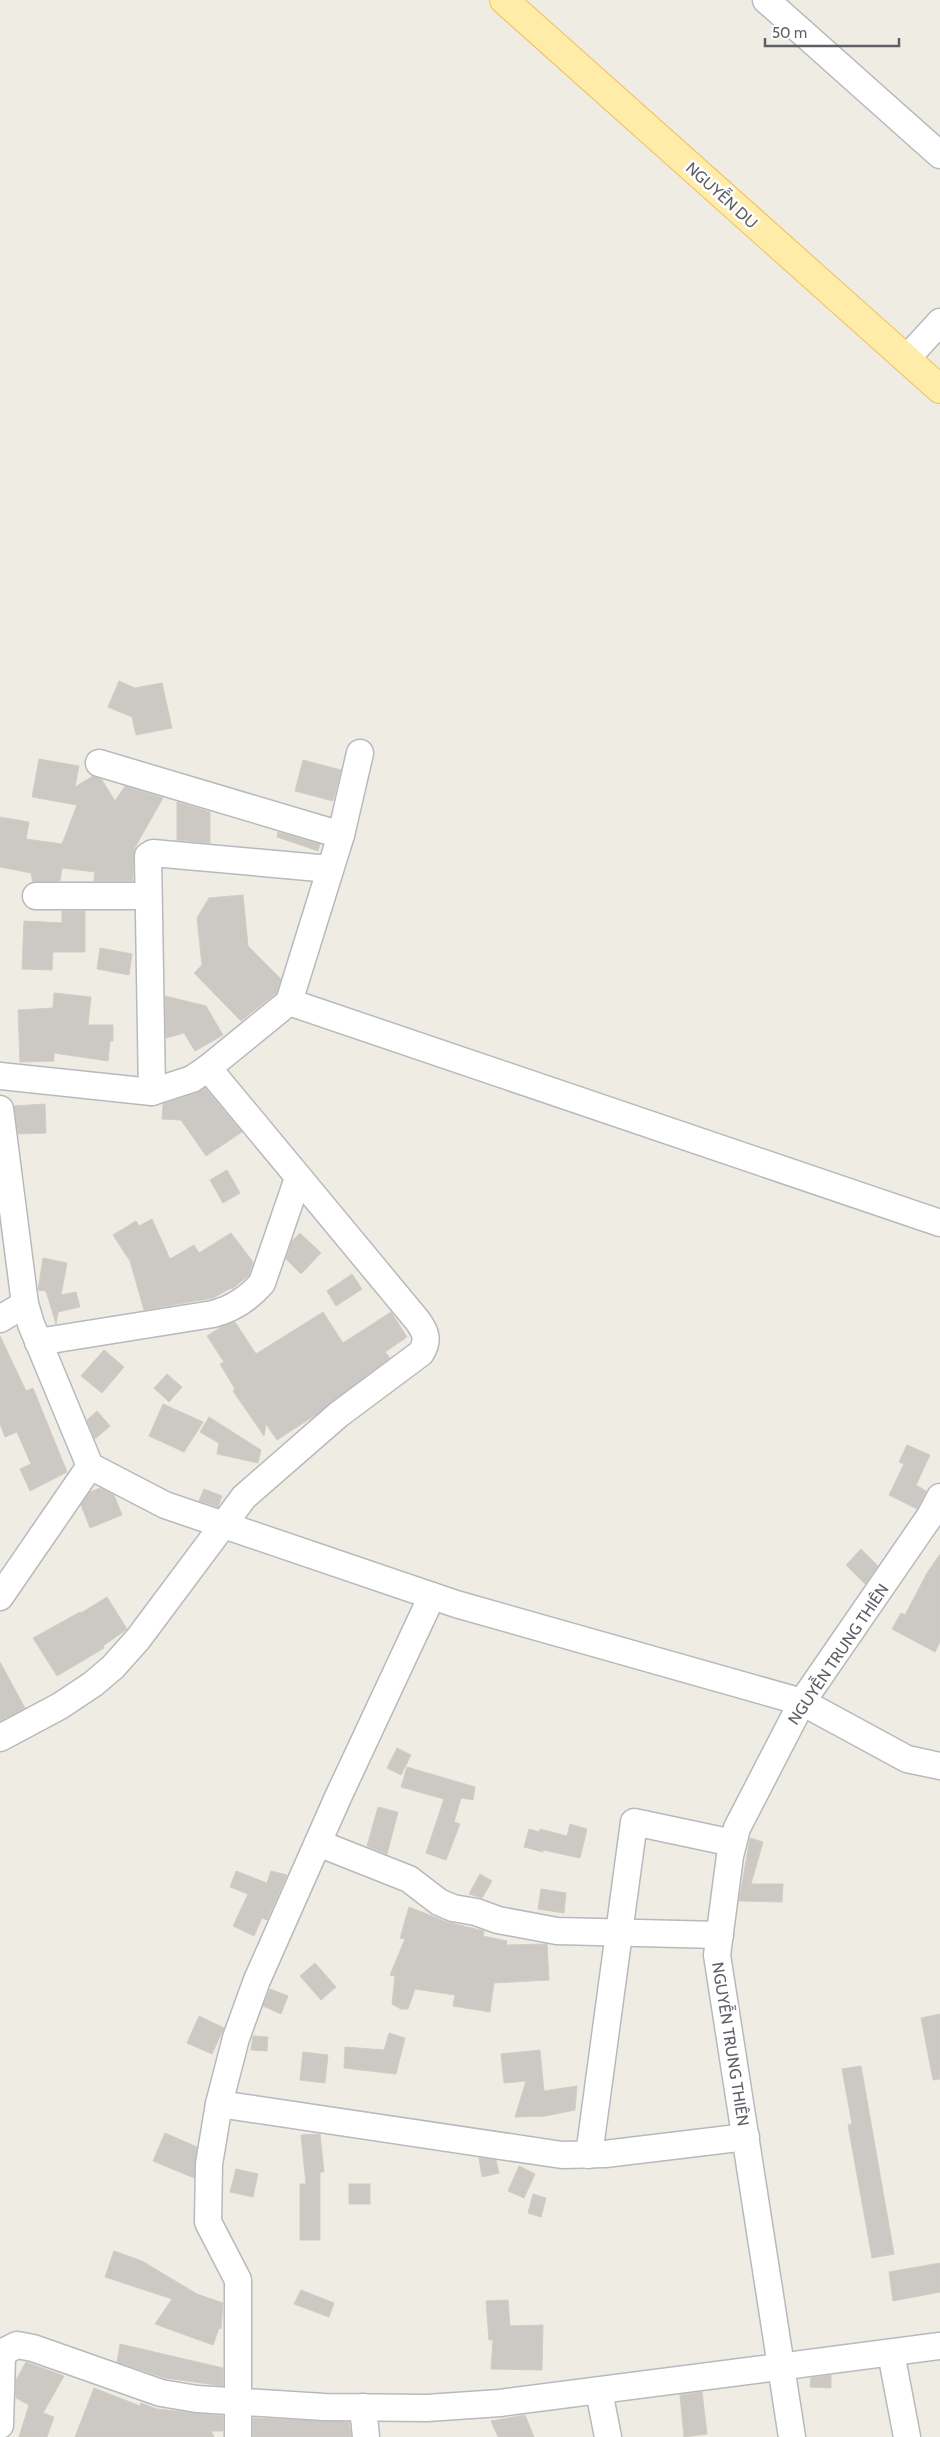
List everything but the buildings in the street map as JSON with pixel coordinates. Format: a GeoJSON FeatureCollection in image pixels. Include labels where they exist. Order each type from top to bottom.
{"type":"FeatureCollection","features":[{"type":"Feature","properties":{"kind":"main road","name":"NGUYỄN DU"},"geometry":{"type":"LineString","coordinates":[[504,0],[940,389]]}},
{"type":"Feature","properties":{"kind":"street"},"geometry":{"type":"LineString","coordinates":[[766,0],[940,155]]}},
{"type":"Feature","properties":{"kind":"street"},"geometry":{"type":"LineString","coordinates":[[906,359],[940,322]]}},
{"type":"Feature","properties":{"kind":"street"},"geometry":{"type":"LineString","coordinates":[[0,1076],[152,1092],[192,1078],[208,1068],[289,1002],[307,949],[340,835],[360,753]]}},
{"type":"Feature","properties":{"kind":"street"},"geometry":{"type":"LineString","coordinates":[[99,763],[340,835]]}},
{"type":"Feature","properties":{"kind":"street"},"geometry":{"type":"LineString","coordinates":[[152,1092],[146,860],[153,853],[330,869]]}},
{"type":"Feature","properties":{"kind":"street"},"geometry":{"type":"LineString","coordinates":[[36,896],[148,896]]}},
{"type":"Feature","properties":{"kind":"street"},"geometry":{"type":"LineString","coordinates":[[289,1002],[940,1223]]}},
{"type":"Feature","properties":{"kind":"street"},"geometry":{"type":"LineString","coordinates":[[0,1738],[60,1706],[93,1684],[113,1667],[138,1638],[244,1497],[338,1415],[420,1353],[425,1346],[426,1338],[418,1320],[208,1068]]}},
{"type":"Feature","properties":{"kind":"street"},"geometry":{"type":"LineString","coordinates":[[0,1109],[2,1142],[25,1304],[38,1342],[90,1466],[165,1505],[224,1523],[432,1596],[802,1702],[907,1759],[940,1766]]}},
{"type":"Feature","properties":{"kind":"street"},"geometry":{"type":"LineString","coordinates":[[38,1342],[196,1318],[220,1312],[239,1304],[262,1283],[298,1178]]}},
{"type":"Feature","properties":{"kind":"street"},"geometry":{"type":"LineString","coordinates":[[0,1319],[25,1304]]}},
{"type":"Feature","properties":{"kind":"street"},"geometry":{"type":"LineString","coordinates":[[0,1597],[90,1466]]}},
{"type":"Feature","properties":{"kind":"street","name":"NGUYỄN TRUNG THIÊN"},"geometry":{"type":"LineString","coordinates":[[792,2437],[717,1956],[733,1843],[737,1828],[802,1702],[930,1516],[940,1497]]}},
{"type":"Feature","properties":{"kind":"street"},"geometry":{"type":"LineString","coordinates":[[238,2437],[238,2280],[208,2222],[209,2164],[219,2104],[236,2038],[257,1980],[432,1596]]}},
{"type":"Feature","properties":{"kind":"street"},"geometry":{"type":"LineString","coordinates":[[589,2155],[634,1822],[733,1843]]}},
{"type":"Feature","properties":{"kind":"street"},"geometry":{"type":"LineString","coordinates":[[318,1843],[409,1878],[439,1902],[453,1908],[476,1912],[498,1920],[557,1930],[720,1935]]}},
{"type":"Feature","properties":{"kind":"street"},"geometry":{"type":"LineString","coordinates":[[219,2104],[562,2156],[589,2155],[746,2137]]}},
{"type":"Feature","properties":{"kind":"street"},"geometry":{"type":"LineString","coordinates":[[0,2425],[2,2357],[5,2351],[17,2345],[33,2348],[161,2393],[238,2403],[427,2408],[500,2403],[940,2346]]}},
{"type":"Feature","properties":{"kind":"street"},"geometry":{"type":"LineString","coordinates":[[891,2353],[907,2437]]}},
{"type":"Feature","properties":{"kind":"street"},"geometry":{"type":"LineString","coordinates":[[599,2390],[608,2437]]}},
{"type":"Feature","properties":{"kind":"street"},"geometry":{"type":"LineString","coordinates":[[363,2407],[366,2437]]}}]}
